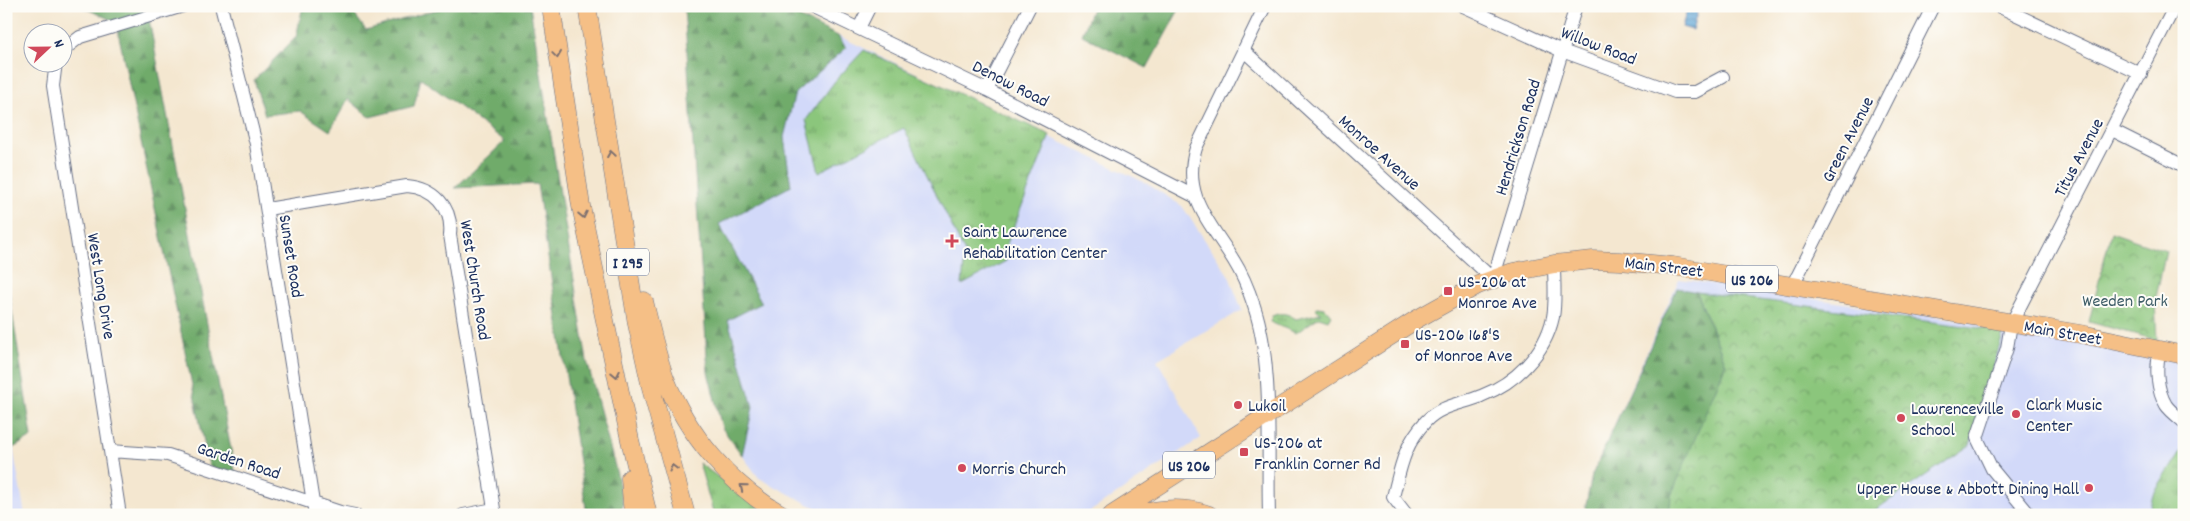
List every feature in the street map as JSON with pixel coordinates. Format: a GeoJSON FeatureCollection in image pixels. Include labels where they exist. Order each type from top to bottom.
{"type":"FeatureCollection","features":[{"type":"Feature","properties":{"kind":"highway","name":"I 295"},"geometry":{"type":"LineString","coordinates":[[550,6],[581,206],[630,440],[648,515]]}},
{"type":"Feature","properties":{"kind":"highway","name":"I 295"},"geometry":{"type":"LineString","coordinates":[[587,6],[637,324],[652,392],[686,515]]}},
{"type":"Feature","properties":{"kind":"highway"},"geometry":{"type":"LineString","coordinates":[[617,191],[658,355],[674,399],[701,443],[720,465],[758,499],[783,515]]}},
{"type":"Feature","properties":{"kind":"highway","name":"Main Street"},"geometry":{"type":"LineString","coordinates":[[1267,417],[1417,319],[1462,293],[1493,279],[1554,264],[1593,260],[1673,266],[2011,324],[2086,335],[2184,355]]}},
{"type":"Feature","properties":{"kind":"highway","name":"US 206"},"geometry":{"type":"LineString","coordinates":[[1112,515],[1267,417]]}},
{"type":"Feature","properties":{"kind":"highway","name":"US 206"},"geometry":{"type":"LineString","coordinates":[[1136,515],[1220,456],[1267,417]]}},
{"type":"Feature","properties":{"kind":"highway"},"geometry":{"type":"LineString","coordinates":[[630,440],[632,515]]}},
{"type":"Feature","properties":{"kind":"highway"},"geometry":{"type":"LineString","coordinates":[[1136,515],[1154,510],[1192,509],[1209,515]]}},
{"type":"Feature","properties":{"kind":"street"},"geometry":{"type":"LineString","coordinates":[[72,43],[80,37],[183,6]]}},
{"type":"Feature","properties":{"kind":"street","name":"Sunset Road"},"geometry":{"type":"LineString","coordinates":[[221,6],[246,99],[267,209],[314,509]]}},
{"type":"Feature","properties":{"kind":"street","name":"Denow Road"},"geometry":{"type":"LineString","coordinates":[[811,6],[987,90],[1194,196]]}},
{"type":"Feature","properties":{"kind":"street"},"geometry":{"type":"LineString","coordinates":[[859,28],[870,6]]}},
{"type":"Feature","properties":{"kind":"street"},"geometry":{"type":"LineString","coordinates":[[987,90],[1030,6]]}},
{"type":"Feature","properties":{"kind":"street"},"geometry":{"type":"LineString","coordinates":[[1265,6],[1196,148],[1191,172],[1194,196],[1199,207],[1236,264],[1255,308],[1262,346],[1267,417],[1269,515]]}},
{"type":"Feature","properties":{"kind":"street","name":"Willow Road"},"geometry":{"type":"LineString","coordinates":[[1463,6],[1562,51],[1676,92],[1695,92],[1723,77]]}},
{"type":"Feature","properties":{"kind":"street","name":"Hendrickson Road"},"geometry":{"type":"LineString","coordinates":[[1493,279],[1576,6]]}},
{"type":"Feature","properties":{"kind":"street","name":"Green Avenue"},"geometry":{"type":"LineString","coordinates":[[1791,286],[1933,6]]}},
{"type":"Feature","properties":{"kind":"street"},"geometry":{"type":"LineString","coordinates":[[1998,6],[2141,74]]}},
{"type":"Feature","properties":{"kind":"street","name":"Titus Avenue"},"geometry":{"type":"LineString","coordinates":[[2030,515],[1992,469],[1977,438],[2007,348],[2011,324],[2175,6]]}},
{"type":"Feature","properties":{"kind":"street","name":"Monroe Avenue"},"geometry":{"type":"LineString","coordinates":[[1243,50],[1493,279]]}},
{"type":"Feature","properties":{"kind":"street","name":"West Long Drive"},"geometry":{"type":"LineString","coordinates":[[54,72],[52,86],[120,515]]}},
{"type":"Feature","properties":{"kind":"street"},"geometry":{"type":"LineString","coordinates":[[2112,130],[2184,166]]}},
{"type":"Feature","properties":{"kind":"street","name":"West Church Road"},"geometry":{"type":"LineString","coordinates":[[267,209],[407,186],[426,189],[442,202],[450,221],[450,235],[494,512]]}},
{"type":"Feature","properties":{"kind":"street"},"geometry":{"type":"LineString","coordinates":[[1407,515],[1392,497],[1406,446],[1427,419],[1448,406],[1482,396],[1520,374],[1544,341],[1553,317],[1554,264]]}},
{"type":"Feature","properties":{"kind":"street"},"geometry":{"type":"LineString","coordinates":[[2160,351],[2157,362],[2157,376],[2166,405],[2184,422]]}},
{"type":"Feature","properties":{"kind":"street","name":"Garden Road"},"geometry":{"type":"LineString","coordinates":[[110,451],[168,455],[314,509],[355,515]]}},
{"type":"Feature","properties":{"kind":"street"},"geometry":{"type":"LineString","coordinates":[[463,515],[494,512]]}},
{"type":"Feature","properties":{"kind":"shaded area","name":"Saint Lawrence Rehabilitation Center"},"geometry":{"type":"Polygon","coordinates":[[[684,6],[776,6],[1146,183],[1182,206],[1229,276],[1242,310],[1157,360],[1201,438],[1085,515],[829,515],[759,478],[722,428],[708,372],[684,6]]]}},
{"type":"Feature","properties":{"kind":"shaded area","name":"Lawrenceville School"},"geometry":{"type":"Polygon","coordinates":[[[1679,279],[2001,326],[2184,361],[2184,515],[1584,515],[1592,475],[1679,279]]]}},
{"type":"Feature","properties":{"kind":"shaded area"},"geometry":{"type":"Polygon","coordinates":[[[6,414],[13,448],[25,515],[6,515],[6,414]]]}},
{"type":"Feature","properties":{"kind":"green space"},"geometry":{"type":"Polygon","coordinates":[[[80,6],[153,6],[148,14],[236,476],[209,466],[116,22],[80,6]]]}},
{"type":"Feature","properties":{"kind":"green space"},"geometry":{"type":"Polygon","coordinates":[[[303,6],[348,6],[366,30],[449,6],[530,6],[587,361],[617,474],[623,504],[620,515],[587,515],[537,184],[455,188],[505,141],[421,78],[414,106],[370,117],[348,99],[330,131],[300,111],[265,115],[254,80],[296,37],[303,6]]]}},
{"type":"Feature","properties":{"kind":"green space"},"geometry":{"type":"Polygon","coordinates":[[[684,6],[776,6],[838,36],[846,48],[795,93],[784,137],[791,186],[719,224],[762,303],[728,320],[753,407],[742,455],[722,428],[708,372],[684,6]]]}},
{"type":"Feature","properties":{"kind":"green space"},"geometry":{"type":"Polygon","coordinates":[[[1093,6],[1181,6],[1147,68],[1082,35],[1093,6]]]}},
{"type":"Feature","properties":{"kind":"green space"},"geometry":{"type":"Polygon","coordinates":[[[864,50],[1050,135],[1006,246],[1006,261],[962,285],[965,253],[904,128],[819,172],[806,120],[835,81],[864,50]]]}},
{"type":"Feature","properties":{"kind":"green space","name":"Weeden Park"},"geometry":{"type":"Polygon","coordinates":[[[2111,232],[2166,251],[2155,302],[2157,340],[2089,322],[2111,232]]]}},
{"type":"Feature","properties":{"kind":"green space"},"geometry":{"type":"Polygon","coordinates":[[[6,274],[32,437],[13,448],[6,414],[6,274]]]}},
{"type":"Feature","properties":{"kind":"green space"},"geometry":{"type":"Polygon","coordinates":[[[1677,288],[1697,292],[1726,364],[1672,496],[1669,515],[1584,515],[1592,475],[1677,288]]]}},
{"type":"Feature","properties":{"kind":"green space"},"geometry":{"type":"Polygon","coordinates":[[[1697,292],[2004,331],[1970,445],[1868,515],[1669,515],[1671,496],[1726,364],[1697,292]]]}},
{"type":"Feature","properties":{"kind":"green space"},"geometry":{"type":"Polygon","coordinates":[[[1315,308],[1325,308],[1331,315],[1328,320],[1319,317],[1296,333],[1270,322],[1272,316],[1279,314],[1287,314],[1296,319],[1321,313],[1315,308]]]}},
{"type":"Feature","properties":{"kind":"green space"},"geometry":{"type":"Polygon","coordinates":[[[2184,447],[2184,515],[2148,515],[2153,495],[2184,447]]]}},
{"type":"Feature","properties":{"kind":"green space"},"geometry":{"type":"Polygon","coordinates":[[[699,463],[770,515],[714,515],[699,463]]]}},
{"type":"Feature","properties":{"kind":"water"},"geometry":{"type":"Polygon","coordinates":[[[1688,6],[1699,6],[1692,30],[1682,27],[1688,6]]]}},
{"type":"Feature","properties":{"kind":"place","name":"Saint Lawrence Rehabilitation Center"},"geometry":{"type":"Point","coordinates":[952,241]}},
{"type":"Feature","properties":{"kind":"place","name":"US-206 at Monroe Ave"},"geometry":{"type":"Point","coordinates":[1448,291]}},
{"type":"Feature","properties":{"kind":"place","name":"US-206 168'S of Monroe Ave"},"geometry":{"type":"Point","coordinates":[1405,344]}},
{"type":"Feature","properties":{"kind":"place","name":"Lukoil"},"geometry":{"type":"Point","coordinates":[1238,405]}},
{"type":"Feature","properties":{"kind":"place","name":"Clark Music Center"},"geometry":{"type":"Point","coordinates":[2016,414]}},
{"type":"Feature","properties":{"kind":"place","name":"Lawrenceville School"},"geometry":{"type":"Point","coordinates":[1901,418]}},
{"type":"Feature","properties":{"kind":"place","name":"US-206 at Franklin Corner Rd"},"geometry":{"type":"Point","coordinates":[1244,452]}},
{"type":"Feature","properties":{"kind":"place","name":"Morris Church"},"geometry":{"type":"Point","coordinates":[962,468]}},
{"type":"Feature","properties":{"kind":"place","name":"Upper House & Abbott Dining Hall"},"geometry":{"type":"Point","coordinates":[2089,488]}}]}
